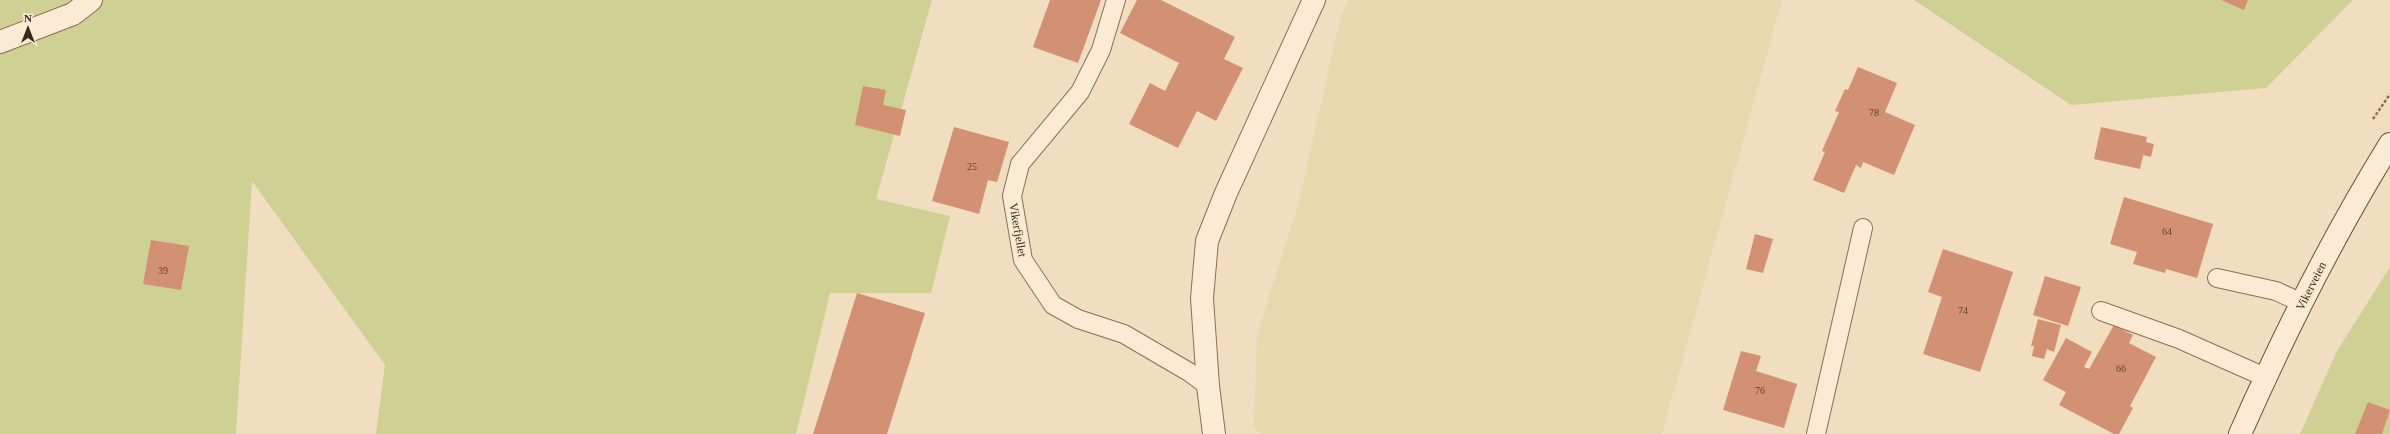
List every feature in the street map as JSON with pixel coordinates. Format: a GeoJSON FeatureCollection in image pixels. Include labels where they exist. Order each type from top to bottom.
{"type":"FeatureCollection","features":[{"type":"Feature","properties":{"kind":"street"},"geometry":{"type":"LineString","coordinates":[[0,42],[73,14],[91,0]]}},
{"type":"Feature","properties":{"kind":"street"},"geometry":{"type":"LineString","coordinates":[[1214,434],[1208,386],[1202,298],[1207,242],[1226,192],[1314,0]]}},
{"type":"Feature","properties":{"kind":"street","name":"Vikerveien"},"geometry":{"type":"LineString","coordinates":[[2240,434],[2302,303],[2355,201],[2390,144]]}},
{"type":"Feature","properties":{"kind":"lane","name":"Vikerfjellet"},"geometry":{"type":"LineString","coordinates":[[1116,0],[1101,50],[1080,92],[1020,164],[1012,196],[1023,260],[1053,305],[1078,319],[1124,334],[1189,372],[1208,386]]}},
{"type":"Feature","properties":{"kind":"lane"},"geometry":{"type":"LineString","coordinates":[[1816,434],[1863,228]]}},
{"type":"Feature","properties":{"kind":"lane"},"geometry":{"type":"LineString","coordinates":[[2217,278],[2276,291],[2302,303]]}},
{"type":"Feature","properties":{"kind":"lane"},"geometry":{"type":"LineString","coordinates":[[2101,311],[2179,339],[2267,378]]}},
{"type":"Feature","properties":{"kind":"shaded area"},"geometry":{"type":"Polygon","coordinates":[[[1348,0],[1782,0],[1662,434],[1261,434],[1254,428],[1257,335],[1297,209],[1340,20],[1348,0]]]}},
{"type":"Feature","properties":{"kind":"green space"},"geometry":{"type":"Polygon","coordinates":[[[0,0],[932,0],[876,199],[950,216],[931,293],[830,293],[796,434],[376,434],[385,365],[252,181],[236,434],[0,434],[0,0]]]}},
{"type":"Feature","properties":{"kind":"green space"},"geometry":{"type":"Polygon","coordinates":[[[1914,0],[2353,0],[2266,88],[2071,105],[1914,0]]]}},
{"type":"Feature","properties":{"kind":"green space"},"geometry":{"type":"Polygon","coordinates":[[[2390,267],[2390,434],[2300,434],[2337,351],[2390,267]]]}},
{"type":"Feature","properties":{"kind":"building"},"geometry":{"type":"Polygon","coordinates":[[[1050,0],[1101,0],[1078,63],[1033,47],[1050,0]]]}},
{"type":"Feature","properties":{"kind":"building"},"geometry":{"type":"Polygon","coordinates":[[[1137,0],[1161,0],[1235,37],[1224,59],[1243,68],[1216,121],[1197,111],[1178,148],[1129,124],[1150,83],[1165,91],[1179,63],[1120,33],[1137,0]]]}},
{"type":"Feature","properties":{"kind":"building"},"geometry":{"type":"Polygon","coordinates":[[[2221,0],[2248,0],[2244,10],[2221,0]]]}},
{"type":"Feature","properties":{"kind":"building"},"geometry":{"type":"Polygon","coordinates":[[[1858,67],[1897,83],[1885,112],[1915,125],[1894,175],[1863,162],[1861,168],[1856,165],[1844,193],[1813,180],[1825,152],[1822,151],[1839,112],[1835,111],[1845,89],[1848,90],[1858,67]]]}},
{"type":"Feature","properties":{"kind":"building"},"geometry":{"type":"Polygon","coordinates":[[[863,86],[886,90],[883,105],[906,110],[900,136],[855,125],[863,86]]]}},
{"type":"Feature","properties":{"kind":"building"},"geometry":{"type":"Polygon","coordinates":[[[954,127],[1009,142],[997,182],[988,180],[979,214],[932,201],[954,127]]]}},
{"type":"Feature","properties":{"kind":"building"},"geometry":{"type":"Polygon","coordinates":[[[2101,127],[2147,137],[2146,142],[2154,144],[2151,157],[2143,155],[2140,169],[2094,159],[2101,127]]]}},
{"type":"Feature","properties":{"kind":"building"},"geometry":{"type":"Polygon","coordinates":[[[2124,197],[2213,224],[2197,278],[2166,269],[2165,273],[2133,264],[2137,252],[2110,244],[2124,197]]]}},
{"type":"Feature","properties":{"kind":"building"},"geometry":{"type":"Polygon","coordinates":[[[1755,234],[1773,239],[1763,273],[1746,269],[1755,234]]]}},
{"type":"Feature","properties":{"kind":"building"},"geometry":{"type":"Polygon","coordinates":[[[151,240],[189,246],[181,290],[143,284],[151,240]]]}},
{"type":"Feature","properties":{"kind":"building"},"geometry":{"type":"Polygon","coordinates":[[[1943,249],[2013,272],[1980,372],[1923,354],[1942,297],[1928,292],[1943,249]]]}},
{"type":"Feature","properties":{"kind":"building"},"geometry":{"type":"Polygon","coordinates":[[[2045,276],[2081,287],[2068,326],[2033,315],[2045,276]]]}},
{"type":"Feature","properties":{"kind":"building"},"geometry":{"type":"Polygon","coordinates":[[[857,293],[925,313],[887,434],[813,434],[857,293]]]}},
{"type":"Feature","properties":{"kind":"building"},"geometry":{"type":"Polygon","coordinates":[[[2038,319],[2061,325],[2054,352],[2047,349],[2044,359],[2032,356],[2034,346],[2031,346],[2038,319]]]}},
{"type":"Feature","properties":{"kind":"building"},"geometry":{"type":"Polygon","coordinates":[[[2114,325],[2133,335],[2129,343],[2156,357],[2130,406],[2133,408],[2119,434],[2114,434],[2059,405],[2066,392],[2043,380],[2066,338],[2092,352],[2084,367],[2089,369],[2114,325]]]}},
{"type":"Feature","properties":{"kind":"building"},"geometry":{"type":"Polygon","coordinates":[[[1741,351],[1761,356],[1756,371],[1797,384],[1784,428],[1723,410],[1741,351]]]}},
{"type":"Feature","properties":{"kind":"building"},"geometry":{"type":"Polygon","coordinates":[[[2368,402],[2390,410],[2382,434],[2355,434],[2368,402]]]}}]}
